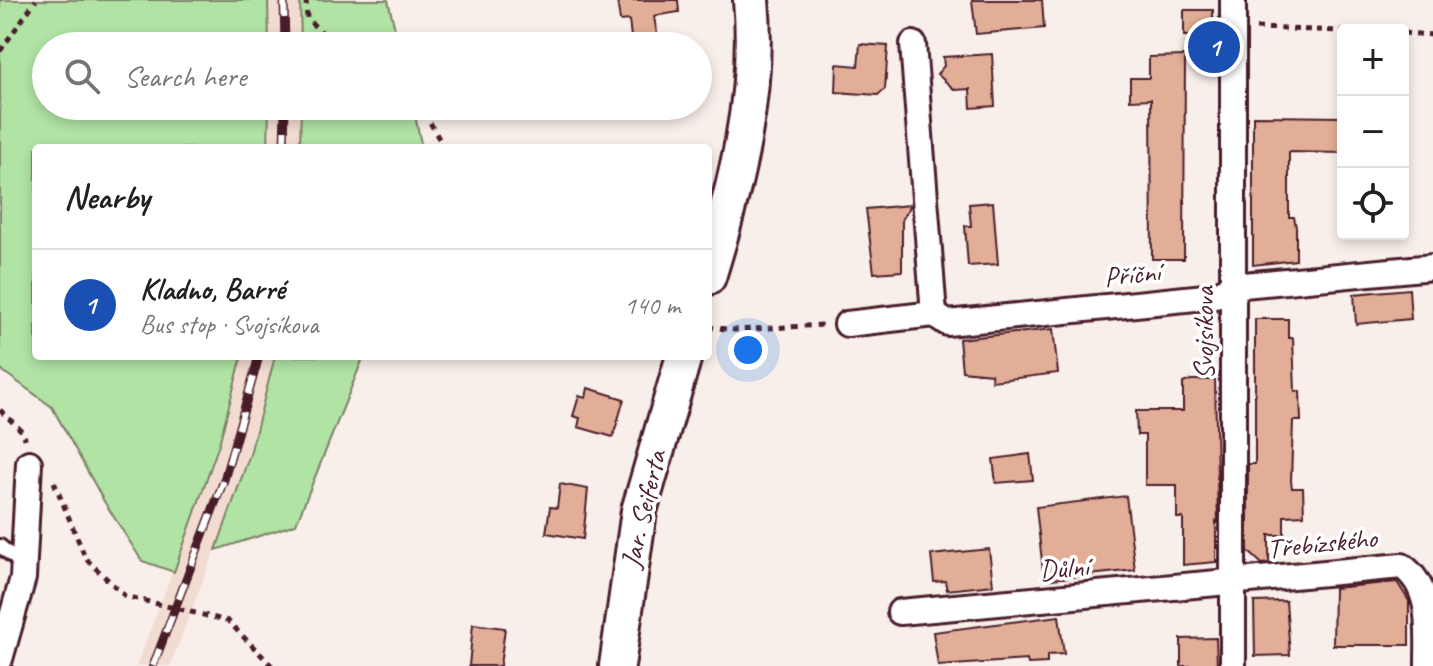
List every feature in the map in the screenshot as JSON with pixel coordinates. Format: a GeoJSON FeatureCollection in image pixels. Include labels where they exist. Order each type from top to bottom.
{"type":"FeatureCollection","features":[{"type":"Feature","properties":{"kind":"street"},"geometry":{"type":"LineString","coordinates":[[712,264],[731,201],[748,103],[751,0]]}},
{"type":"Feature","properties":{"kind":"street","name":"Svojsíkova"},"geometry":{"type":"LineString","coordinates":[[1233,0],[1233,666]]}},
{"type":"Feature","properties":{"kind":"street"},"geometry":{"type":"LineString","coordinates":[[913,44],[934,314]]}},
{"type":"Feature","properties":{"kind":"street","name":"Příční"},"geometry":{"type":"LineString","coordinates":[[847,324],[934,314],[947,323],[1215,296],[1233,286],[1433,267]]}},
{"type":"Feature","properties":{"kind":"street","name":"Jar. Seiferta"},"geometry":{"type":"LineString","coordinates":[[617,666],[639,511],[683,360]]}},
{"type":"Feature","properties":{"kind":"street"},"geometry":{"type":"LineString","coordinates":[[0,659],[24,566],[30,454]]}},
{"type":"Feature","properties":{"kind":"street","name":"Třebízského"},"geometry":{"type":"LineString","coordinates":[[1234,583],[1402,566],[1416,575],[1428,602],[1428,666]]}},
{"type":"Feature","properties":{"kind":"street","name":"Důlní"},"geometry":{"type":"LineString","coordinates":[[900,612],[1234,583]]}},
{"type":"Feature","properties":{"kind":"lane"},"geometry":{"type":"LineString","coordinates":[[0,546],[24,566]]}},
{"type":"Feature","properties":{"kind":"path"},"geometry":{"type":"LineString","coordinates":[[0,51],[36,0]]}},
{"type":"Feature","properties":{"kind":"path"},"geometry":{"type":"LineString","coordinates":[[306,0],[307,19],[321,32]]}},
{"type":"Feature","properties":{"kind":"path"},"geometry":{"type":"LineString","coordinates":[[1233,27],[1337,31]]}},
{"type":"Feature","properties":{"kind":"path"},"geometry":{"type":"LineString","coordinates":[[1409,33],[1433,35]]}},
{"type":"Feature","properties":{"kind":"path"},"geometry":{"type":"LineString","coordinates":[[429,120],[442,144]]}},
{"type":"Feature","properties":{"kind":"path"},"geometry":{"type":"LineString","coordinates":[[712,327],[735,330],[847,324]]}},
{"type":"Feature","properties":{"kind":"path"},"geometry":{"type":"LineString","coordinates":[[0,410],[24,433],[30,454]]}},
{"type":"Feature","properties":{"kind":"path"},"geometry":{"type":"LineString","coordinates":[[24,433],[30,454]]}},
{"type":"Feature","properties":{"kind":"path"},"geometry":{"type":"LineString","coordinates":[[52,480],[86,559],[125,596],[228,621],[272,666]]}},
{"type":"Feature","properties":{"kind":"shaded area"},"geometry":{"type":"Polygon","coordinates":[[[268,0],[300,0],[301,32],[269,32],[268,0]]]}},
{"type":"Feature","properties":{"kind":"shaded area"},"geometry":{"type":"Polygon","coordinates":[[[269,120],[301,120],[300,144],[268,144],[269,120]]]}},
{"type":"Feature","properties":{"kind":"shaded area"},"geometry":{"type":"Polygon","coordinates":[[[241,360],[274,360],[240,485],[170,666],[136,666],[210,475],[241,360]]]}},
{"type":"Feature","properties":{"kind":"green space"},"geometry":{"type":"Polygon","coordinates":[[[0,0],[268,0],[269,32],[32,32],[32,120],[269,120],[268,144],[32,144],[32,360],[241,360],[219,444],[174,572],[142,561],[105,503],[52,407],[0,369],[0,0]]]}},
{"type":"Feature","properties":{"kind":"green space"},"geometry":{"type":"Polygon","coordinates":[[[300,0],[388,0],[396,32],[301,32],[300,0]]]}},
{"type":"Feature","properties":{"kind":"green space"},"geometry":{"type":"Polygon","coordinates":[[[301,120],[416,120],[421,144],[300,144],[301,120]]]}},
{"type":"Feature","properties":{"kind":"green space"},"geometry":{"type":"Polygon","coordinates":[[[274,360],[362,360],[296,524],[216,550],[250,454],[274,360]]]}},
{"type":"Feature","properties":{"kind":"building"},"geometry":{"type":"Polygon","coordinates":[[[617,0],[678,0],[679,12],[654,16],[657,32],[630,32],[629,20],[620,21],[617,0]]]}},
{"type":"Feature","properties":{"kind":"building"},"geometry":{"type":"Polygon","coordinates":[[[972,0],[1042,0],[1044,28],[976,34],[972,0]]]}},
{"type":"Feature","properties":{"kind":"building"},"geometry":{"type":"Polygon","coordinates":[[[1184,10],[1213,10],[1213,36],[1184,36],[1184,10]]]}},
{"type":"Feature","properties":{"kind":"building"},"geometry":{"type":"Polygon","coordinates":[[[860,44],[888,46],[885,89],[878,95],[836,92],[837,64],[858,66],[860,44]]]}},
{"type":"Feature","properties":{"kind":"building"},"geometry":{"type":"Polygon","coordinates":[[[992,54],[995,106],[971,108],[970,89],[955,90],[937,74],[944,66],[943,57],[992,54]]]}},
{"type":"Feature","properties":{"kind":"building"},"geometry":{"type":"Polygon","coordinates":[[[1185,56],[1184,259],[1152,259],[1151,99],[1130,100],[1130,78],[1149,78],[1149,57],[1185,56]]]}},
{"type":"Feature","properties":{"kind":"building"},"geometry":{"type":"Polygon","coordinates":[[[1253,116],[1337,117],[1337,153],[1289,152],[1289,217],[1294,217],[1296,227],[1296,260],[1253,265],[1253,116]]]}},
{"type":"Feature","properties":{"kind":"building"},"geometry":{"type":"Polygon","coordinates":[[[993,202],[998,264],[968,266],[965,226],[971,226],[969,204],[993,202]]]}},
{"type":"Feature","properties":{"kind":"building"},"geometry":{"type":"Polygon","coordinates":[[[911,205],[902,220],[902,271],[874,273],[866,209],[911,205]]]}},
{"type":"Feature","properties":{"kind":"building"},"geometry":{"type":"Polygon","coordinates":[[[1409,289],[1411,319],[1356,324],[1354,294],[1409,289]]]}},
{"type":"Feature","properties":{"kind":"building"},"geometry":{"type":"Polygon","coordinates":[[[1255,319],[1288,319],[1288,338],[1293,338],[1295,391],[1300,391],[1301,421],[1293,421],[1291,481],[1292,488],[1303,488],[1304,515],[1284,516],[1284,535],[1269,535],[1269,563],[1262,564],[1248,551],[1248,464],[1255,464],[1255,319]]]}},
{"type":"Feature","properties":{"kind":"building"},"geometry":{"type":"Polygon","coordinates":[[[1053,329],[1058,373],[992,381],[991,374],[962,371],[959,339],[1053,329]]]}},
{"type":"Feature","properties":{"kind":"building"},"geometry":{"type":"Polygon","coordinates":[[[1215,380],[1218,523],[1216,521],[1216,562],[1183,565],[1183,518],[1177,518],[1177,485],[1145,485],[1145,435],[1137,435],[1136,411],[1183,411],[1183,383],[1215,380]]]}},
{"type":"Feature","properties":{"kind":"building"},"geometry":{"type":"Polygon","coordinates":[[[588,388],[624,399],[613,437],[578,427],[580,418],[573,416],[579,396],[586,398],[588,388]]]}},
{"type":"Feature","properties":{"kind":"building"},"geometry":{"type":"Polygon","coordinates":[[[1030,454],[1033,480],[996,483],[993,459],[1030,454]]]}},
{"type":"Feature","properties":{"kind":"building"},"geometry":{"type":"Polygon","coordinates":[[[560,484],[588,489],[583,539],[546,533],[550,507],[557,508],[560,484]]]}},
{"type":"Feature","properties":{"kind":"building"},"geometry":{"type":"Polygon","coordinates":[[[1126,496],[1135,570],[1044,580],[1036,507],[1126,496]]]}},
{"type":"Feature","properties":{"kind":"building"},"geometry":{"type":"Polygon","coordinates":[[[989,549],[993,585],[947,590],[945,581],[934,582],[931,555],[989,549]]]}},
{"type":"Feature","properties":{"kind":"building"},"geometry":{"type":"Polygon","coordinates":[[[1397,582],[1409,601],[1409,645],[1333,645],[1334,588],[1397,582]]]}},
{"type":"Feature","properties":{"kind":"building"},"geometry":{"type":"Polygon","coordinates":[[[1286,601],[1290,655],[1255,656],[1254,602],[1286,601]]]}},
{"type":"Feature","properties":{"kind":"building"},"geometry":{"type":"Polygon","coordinates":[[[1059,616],[1064,654],[1047,655],[1047,663],[1028,664],[1027,660],[938,666],[933,632],[1059,616]]]}},
{"type":"Feature","properties":{"kind":"building"},"geometry":{"type":"Polygon","coordinates":[[[473,624],[505,628],[500,666],[469,666],[473,624]]]}},
{"type":"Feature","properties":{"kind":"building"},"geometry":{"type":"Polygon","coordinates":[[[1216,638],[1217,666],[1181,666],[1181,639],[1216,638]]]}},
{"type":"Feature","properties":{"kind":"railway"},"geometry":{"type":"LineString","coordinates":[[284,0],[285,32]]}},
{"type":"Feature","properties":{"kind":"railway"},"geometry":{"type":"LineString","coordinates":[[284,144],[285,120]]}},
{"type":"Feature","properties":{"kind":"railway"},"geometry":{"type":"LineString","coordinates":[[153,666],[224,480],[258,360]]}},
{"type":"Feature","properties":{"kind":"place","name":"Kladno, Barré"},"geometry":{"type":"Point","coordinates":[1214,47]}}]}
